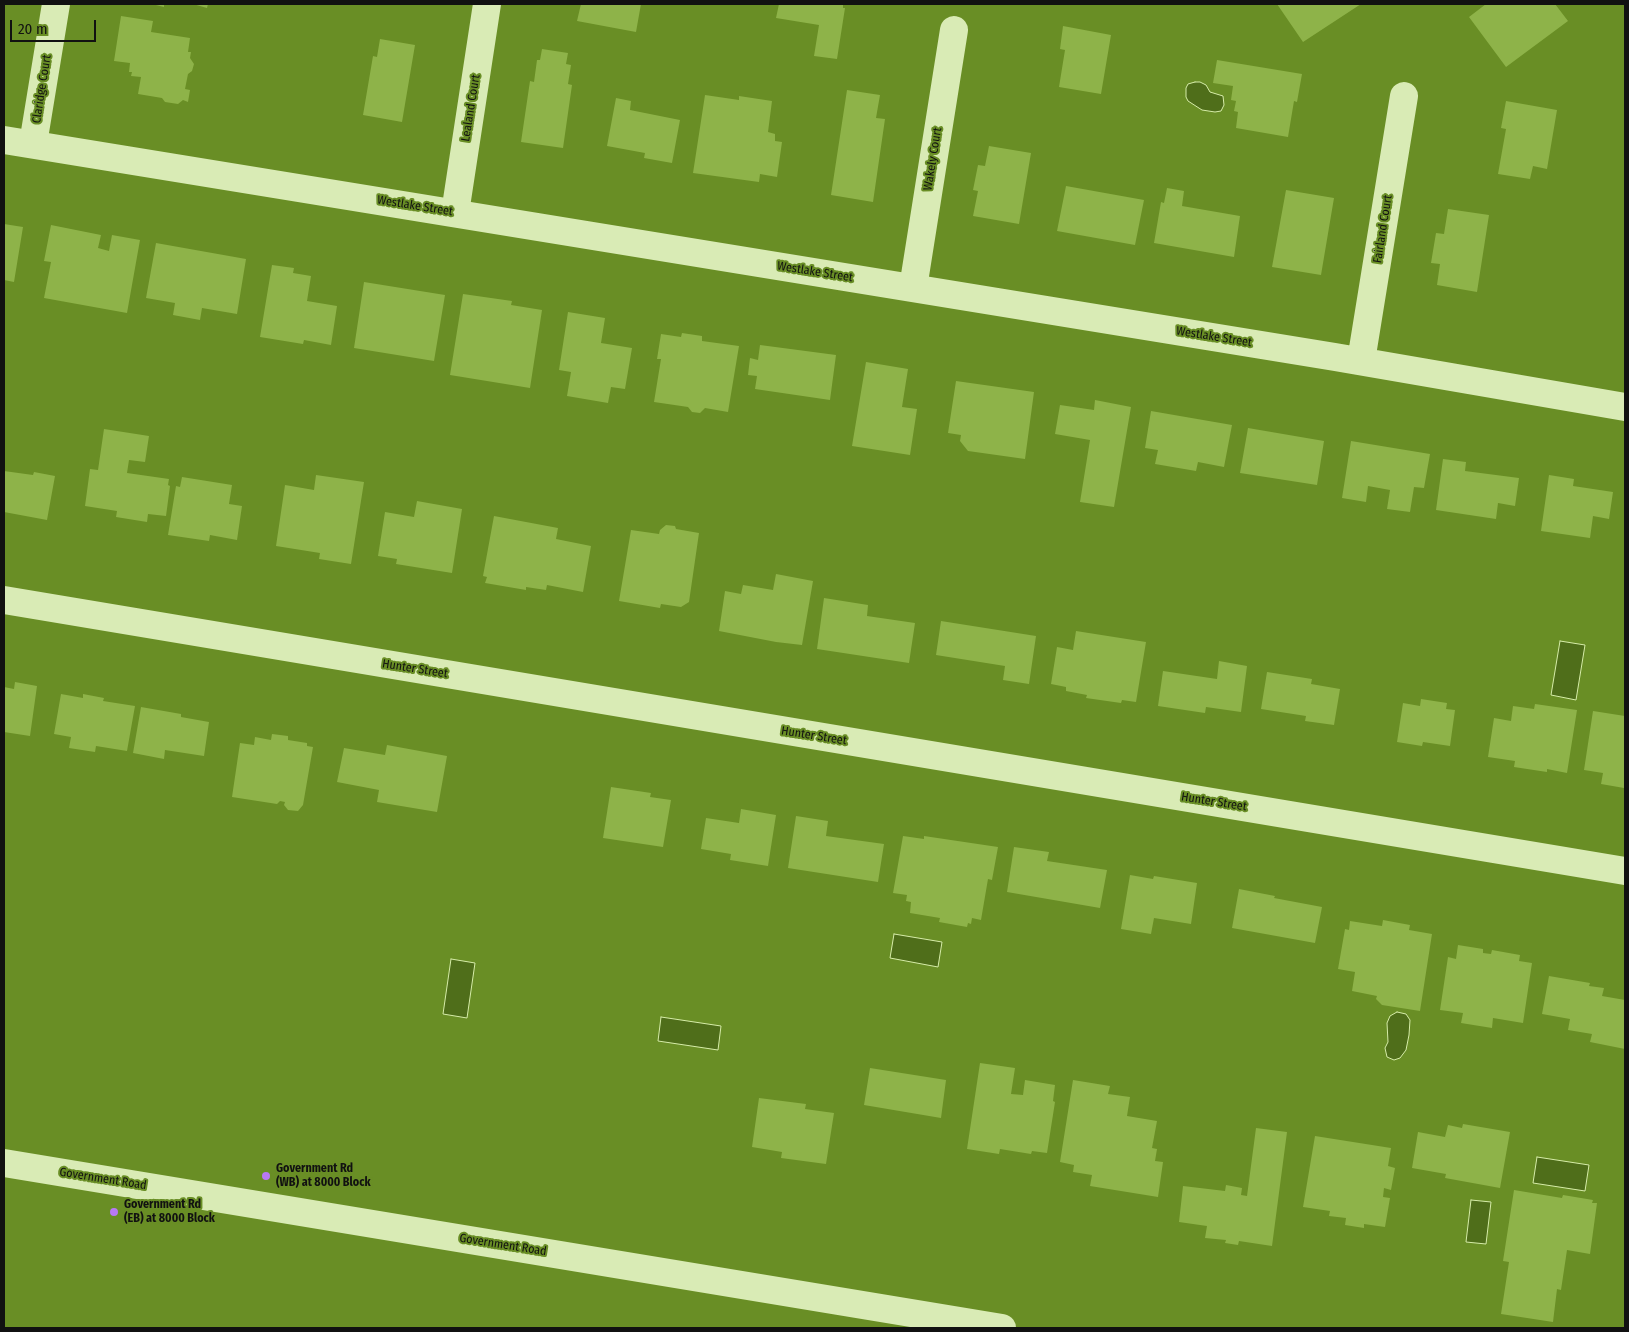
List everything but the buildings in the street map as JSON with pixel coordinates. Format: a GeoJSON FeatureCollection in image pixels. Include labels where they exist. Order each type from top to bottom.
{"type":"FeatureCollection","features":[{"type":"Feature","properties":{"kind":"street","name":"Claridge Court"},"geometry":{"type":"LineString","coordinates":[[33,144],[56,4]]}},
{"type":"Feature","properties":{"kind":"street","name":"Lealand Court"},"geometry":{"type":"LineString","coordinates":[[455,213],[487,4]]}},
{"type":"Feature","properties":{"kind":"street","name":"Wakely Court"},"geometry":{"type":"LineString","coordinates":[[913,288],[954,30]]}},
{"type":"Feature","properties":{"kind":"street","name":"Fairland Court"},"geometry":{"type":"LineString","coordinates":[[1361,361],[1404,96]]}},
{"type":"Feature","properties":{"kind":"street","name":"Westlake Street"},"geometry":{"type":"LineString","coordinates":[[4,140],[1361,361],[1625,407]]}},
{"type":"Feature","properties":{"kind":"street","name":"Hunter Street"},"geometry":{"type":"LineString","coordinates":[[4,600],[1625,871]]}},
{"type":"Feature","properties":{"kind":"street","name":"Government Road"},"geometry":{"type":"LineString","coordinates":[[4,1163],[1002,1328]]}},
{"type":"Feature","properties":{"kind":"shaded area"},"geometry":{"type":"Polygon","coordinates":[[[1195,82],[1206,85],[1210,92],[1223,96],[1224,105],[1221,111],[1202,110],[1188,101],[1186,88],[1188,84],[1195,82]]]}},
{"type":"Feature","properties":{"kind":"shaded area"},"geometry":{"type":"Polygon","coordinates":[[[1560,641],[1585,645],[1576,700],[1551,695],[1560,641]]]}},
{"type":"Feature","properties":{"kind":"shaded area"},"geometry":{"type":"Polygon","coordinates":[[[894,934],[942,942],[938,967],[890,958],[894,934]]]}},
{"type":"Feature","properties":{"kind":"shaded area"},"geometry":{"type":"Polygon","coordinates":[[[451,959],[475,963],[467,1018],[443,1014],[451,959]]]}},
{"type":"Feature","properties":{"kind":"shaded area"},"geometry":{"type":"Polygon","coordinates":[[[1397,1012],[1406,1014],[1410,1020],[1406,1050],[1400,1058],[1394,1060],[1387,1057],[1385,1048],[1388,1042],[1387,1023],[1390,1016],[1397,1012]]]}},
{"type":"Feature","properties":{"kind":"shaded area"},"geometry":{"type":"Polygon","coordinates":[[[661,1017],[721,1026],[718,1050],[658,1041],[661,1017]]]}},
{"type":"Feature","properties":{"kind":"shaded area"},"geometry":{"type":"Polygon","coordinates":[[[1537,1157],[1589,1165],[1585,1191],[1533,1183],[1537,1157]]]}},
{"type":"Feature","properties":{"kind":"shaded area"},"geometry":{"type":"Polygon","coordinates":[[[1471,1200],[1491,1202],[1486,1244],[1466,1242],[1471,1200]]]}},
{"type":"Feature","properties":{"kind":"place","name":"Government Rd (WB) at 8000 Block"},"geometry":{"type":"Point","coordinates":[266,1176]}},
{"type":"Feature","properties":{"kind":"place","name":"Government Rd (EB) at 8000 Block"},"geometry":{"type":"Point","coordinates":[114,1212]}}]}
